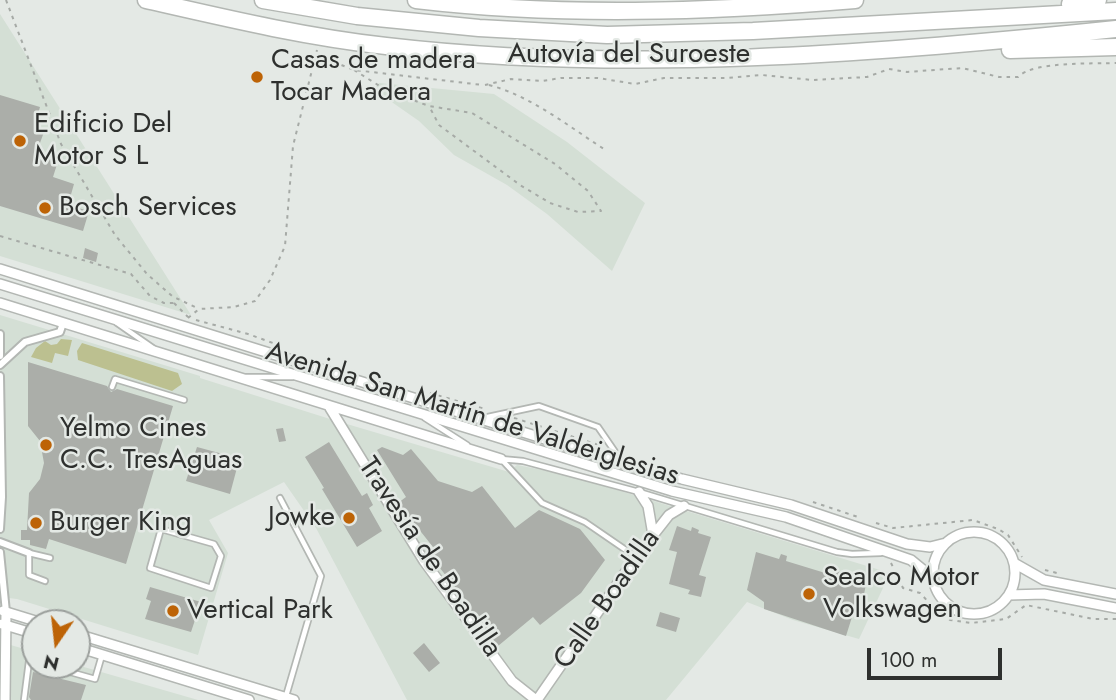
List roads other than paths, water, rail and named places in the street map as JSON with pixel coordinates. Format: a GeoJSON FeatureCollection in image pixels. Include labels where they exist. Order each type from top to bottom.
{"type":"FeatureCollection","features":[{"type":"Feature","properties":{"kind":"highway","name":"Autovía del Suroeste"},"geometry":{"type":"LineString","coordinates":[[146,0],[238,21],[385,46],[531,57],[675,59],[959,45],[1116,29]]}},
{"type":"Feature","properties":{"kind":"highway","name":"Autovía del Suroeste"},"geometry":{"type":"LineString","coordinates":[[263,0],[357,16],[479,29],[607,35],[753,31],[1116,11]]}},
{"type":"Feature","properties":{"kind":"highway"},"geometry":{"type":"LineString","coordinates":[[416,0],[574,11],[660,5],[855,0]]}},
{"type":"Feature","properties":{"kind":"highway"},"geometry":{"type":"LineString","coordinates":[[968,20],[1098,0]]}},
{"type":"Feature","properties":{"kind":"highway"},"geometry":{"type":"LineString","coordinates":[[959,45],[985,50],[1116,47]]}},
{"type":"Feature","properties":{"kind":"street","name":"Avenida San Martín de Valdeiglesias"},"geometry":{"type":"LineString","coordinates":[[0,269],[622,463],[681,480],[791,505],[907,544],[930,547],[946,542]]}},
{"type":"Feature","properties":{"kind":"street","name":"Avenida San Martín de Valdeiglesias"},"geometry":{"type":"LineString","coordinates":[[0,284],[672,491],[786,517],[911,560],[933,578]]}},
{"type":"Feature","properties":{"kind":"street"},"geometry":{"type":"LineString","coordinates":[[0,303],[330,408],[501,459]]}},
{"type":"Feature","properties":{"kind":"street"},"geometry":{"type":"LineString","coordinates":[[0,365],[25,342],[60,332],[62,323]]}},
{"type":"Feature","properties":{"kind":"street"},"geometry":{"type":"LineString","coordinates":[[0,334],[0,356]]}},
{"type":"Feature","properties":{"kind":"street"},"geometry":{"type":"LineString","coordinates":[[0,376],[0,529]]}},
{"type":"Feature","properties":{"kind":"street","name":"Travesía de Boadilla"},"geometry":{"type":"LineString","coordinates":[[330,408],[424,561],[512,681],[537,700]]}},
{"type":"Feature","properties":{"kind":"street"},"geometry":{"type":"LineString","coordinates":[[348,436],[351,423],[360,417]]}},
{"type":"Feature","properties":{"kind":"street"},"geometry":{"type":"LineString","coordinates":[[639,492],[648,506],[653,535]]}},
{"type":"Feature","properties":{"kind":"street","name":"Calle Boadilla"},"geometry":{"type":"LineString","coordinates":[[537,700],[636,557],[669,515],[684,506]]}},
{"type":"Feature","properties":{"kind":"street"},"geometry":{"type":"LineString","coordinates":[[972,532],[990,535],[1005,547],[1014,563],[1015,580],[1009,595],[992,610],[970,614],[950,606],[941,598],[933,578],[933,565],[946,542],[972,532]]}},
{"type":"Feature","properties":{"kind":"street"},"geometry":{"type":"LineString","coordinates":[[0,542],[29,553]]}},
{"type":"Feature","properties":{"kind":"street"},"geometry":{"type":"LineString","coordinates":[[0,552],[5,700]]}},
{"type":"Feature","properties":{"kind":"street"},"geometry":{"type":"LineString","coordinates":[[1014,563],[1044,580],[1116,594]]}},
{"type":"Feature","properties":{"kind":"street"},"geometry":{"type":"LineString","coordinates":[[1009,595],[1044,594],[1116,608]]}},
{"type":"Feature","properties":{"kind":"street"},"geometry":{"type":"LineString","coordinates":[[3,611],[21,617]]}},
{"type":"Feature","properties":{"kind":"street"},"geometry":{"type":"LineString","coordinates":[[2,625],[21,630]]}},
{"type":"Feature","properties":{"kind":"street"},"geometry":{"type":"LineString","coordinates":[[91,638],[290,699]]}},
{"type":"Feature","properties":{"kind":"street"},"geometry":{"type":"LineString","coordinates":[[91,651],[249,700]]}},
{"type":"Feature","properties":{"kind":"lane"},"geometry":{"type":"LineString","coordinates":[[111,319],[164,355]]}},
{"type":"Feature","properties":{"kind":"lane"},"geometry":{"type":"LineString","coordinates":[[235,376],[305,377]]}},
{"type":"Feature","properties":{"kind":"lane"},"geometry":{"type":"LineString","coordinates":[[112,387],[114,379],[184,400]]}},
{"type":"Feature","properties":{"kind":"lane"},"geometry":{"type":"LineString","coordinates":[[480,419],[539,405],[598,426],[622,463]]}},
{"type":"Feature","properties":{"kind":"lane"},"geometry":{"type":"LineString","coordinates":[[418,414],[478,452]]}},
{"type":"Feature","properties":{"kind":"lane"},"geometry":{"type":"LineString","coordinates":[[501,459],[523,461],[639,492],[837,552],[886,552]]}},
{"type":"Feature","properties":{"kind":"lane"},"geometry":{"type":"LineString","coordinates":[[501,459],[542,503],[585,522],[636,557]]}},
{"type":"Feature","properties":{"kind":"lane"},"geometry":{"type":"LineString","coordinates":[[280,498],[321,576],[290,699]]}},
{"type":"Feature","properties":{"kind":"lane"},"geometry":{"type":"LineString","coordinates":[[161,529],[214,544],[221,556],[211,589],[150,568],[161,529]]}},
{"type":"Feature","properties":{"kind":"lane"},"geometry":{"type":"LineString","coordinates":[[44,581],[29,575],[29,553],[50,558]]}},
{"type":"Feature","properties":{"kind":"lane"},"geometry":{"type":"LineString","coordinates":[[91,678],[95,679],[102,654]]}},
{"type":"Feature","properties":{"kind":"lane"},"geometry":{"type":"LineString","coordinates":[[24,700],[27,679]]}},
{"type":"Feature","properties":{"kind":"place","name":"Casas de madera Tocar Madera"},"geometry":{"type":"Point","coordinates":[257,77]}},
{"type":"Feature","properties":{"kind":"place","name":"Edificio Del Motor S L"},"geometry":{"type":"Point","coordinates":[20,141]}},
{"type":"Feature","properties":{"kind":"place","name":"Bosch Services"},"geometry":{"type":"Point","coordinates":[45,208]}},
{"type":"Feature","properties":{"kind":"place","name":"Yelmo Cines C.C. TresAguas"},"geometry":{"type":"Point","coordinates":[46,445]}},
{"type":"Feature","properties":{"kind":"place","name":"Jowke"},"geometry":{"type":"Point","coordinates":[349,518]}},
{"type":"Feature","properties":{"kind":"place","name":"Burger King"},"geometry":{"type":"Point","coordinates":[36,523]}},
{"type":"Feature","properties":{"kind":"place","name":"Sealco Motor Volkswagen"},"geometry":{"type":"Point","coordinates":[809,594]}},
{"type":"Feature","properties":{"kind":"place","name":"Vertical Park"},"geometry":{"type":"Point","coordinates":[173,611]}}]}
